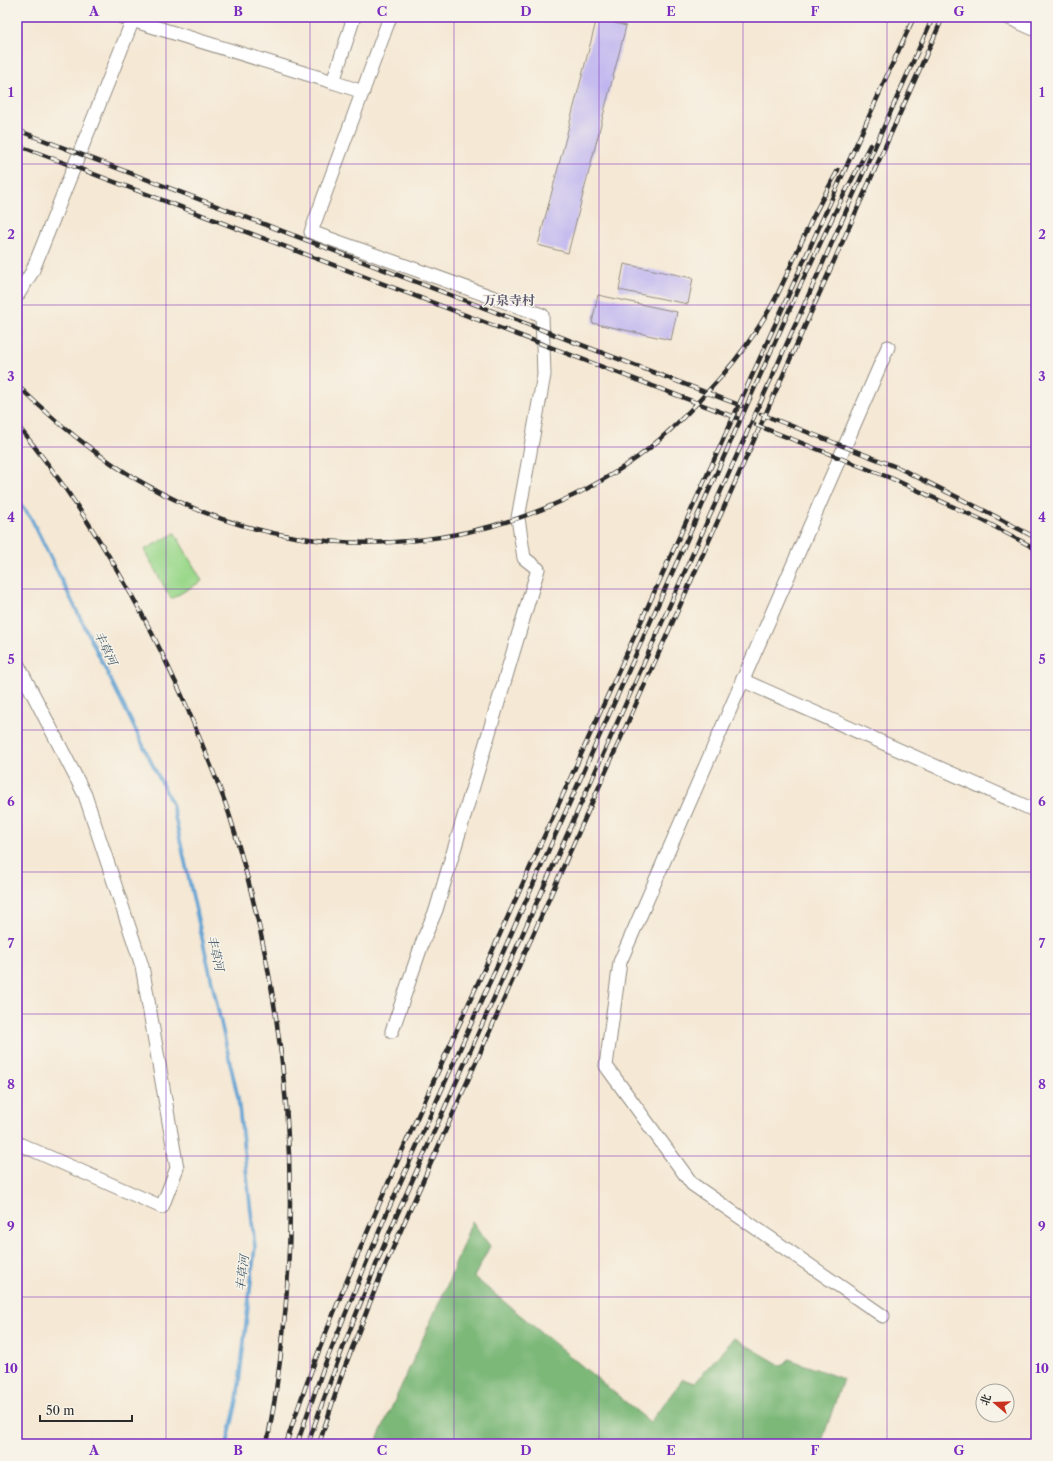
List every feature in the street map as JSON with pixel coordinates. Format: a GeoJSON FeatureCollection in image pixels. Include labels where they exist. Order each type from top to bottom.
{"type":"FeatureCollection","features":[{"type":"Feature","properties":{"kind":"street"},"geometry":{"type":"LineString","coordinates":[[333,82],[354,17]]}},
{"type":"Feature","properties":{"kind":"street"},"geometry":{"type":"LineString","coordinates":[[390,17],[311,232],[542,315],[544,375],[518,518],[524,558],[538,569],[436,910],[424,938],[392,1031]]}},
{"type":"Feature","properties":{"kind":"street"},"geometry":{"type":"LineString","coordinates":[[1007,17],[1036,30]]}},
{"type":"Feature","properties":{"kind":"street"},"geometry":{"type":"LineString","coordinates":[[17,296],[32,272],[130,18],[363,92]]}},
{"type":"Feature","properties":{"kind":"street"},"geometry":{"type":"LineString","coordinates":[[883,1316],[692,1184],[606,1066],[620,962],[888,347]]}},
{"type":"Feature","properties":{"kind":"street"},"geometry":{"type":"LineString","coordinates":[[17,663],[84,795],[142,966],[178,1168],[162,1207],[17,1143]]}},
{"type":"Feature","properties":{"kind":"street"},"geometry":{"type":"LineString","coordinates":[[742,680],[1036,811]]}},
{"type":"Feature","properties":{"kind":"green space"},"geometry":{"type":"Polygon","coordinates":[[[175,533],[202,581],[171,599],[144,550],[175,533]]]}},
{"type":"Feature","properties":{"kind":"green space"},"geometry":{"type":"Polygon","coordinates":[[[472,1221],[490,1246],[474,1277],[650,1422],[683,1379],[694,1383],[734,1338],[782,1366],[789,1359],[843,1379],[821,1444],[375,1444],[448,1283],[472,1221]]]}},
{"type":"Feature","properties":{"kind":"building"},"geometry":{"type":"Polygon","coordinates":[[[597,18],[626,26],[568,253],[538,245],[597,18]]]}},
{"type":"Feature","properties":{"kind":"building"},"geometry":{"type":"Polygon","coordinates":[[[624,264],[693,278],[688,304],[619,290],[624,264]]]}},
{"type":"Feature","properties":{"kind":"building"},"geometry":{"type":"Polygon","coordinates":[[[598,295],[677,312],[671,340],[592,323],[598,295]]]}},
{"type":"Feature","properties":{"kind":"waterway","name":"丰草河"},"geometry":{"type":"LineString","coordinates":[[17,500],[30,516],[172,804],[238,1098],[255,1247],[237,1401],[227,1444]]}},
{"type":"Feature","properties":{"kind":"railway"},"geometry":{"type":"LineString","coordinates":[[878,95],[914,17]]}},
{"type":"Feature","properties":{"kind":"railway"},"geometry":{"type":"LineString","coordinates":[[308,1444],[350,1330],[395,1219],[933,17]]}},
{"type":"Feature","properties":{"kind":"railway"},"geometry":{"type":"LineString","coordinates":[[319,1444],[342,1374],[380,1277],[943,17]]}},
{"type":"Feature","properties":{"kind":"railway"},"geometry":{"type":"LineString","coordinates":[[286,1444],[325,1336],[398,1160],[880,92]]}},
{"type":"Feature","properties":{"kind":"railway"},"geometry":{"type":"LineString","coordinates":[[17,130],[742,406]]}},
{"type":"Feature","properties":{"kind":"railway"},"geometry":{"type":"LineString","coordinates":[[17,145],[737,418]]}},
{"type":"Feature","properties":{"kind":"railway"},"geometry":{"type":"LineString","coordinates":[[297,1444],[323,1369],[385,1217],[800,286],[838,206],[870,145]]}},
{"type":"Feature","properties":{"kind":"railway"},"geometry":{"type":"LineString","coordinates":[[17,385],[74,436],[115,466],[159,492],[182,503],[238,524],[296,537],[356,543],[416,540],[475,531],[532,513],[587,489],[638,457],[681,419],[727,370],[741,352],[772,305],[814,214],[838,170]]}},
{"type":"Feature","properties":{"kind":"railway"},"geometry":{"type":"LineString","coordinates":[[761,414],[899,468],[1036,538]]}},
{"type":"Feature","properties":{"kind":"railway"},"geometry":{"type":"LineString","coordinates":[[17,425],[62,483],[89,524],[146,621],[178,687],[221,791],[231,820],[252,897],[269,974],[281,1052],[288,1130],[290,1208],[287,1287],[280,1365],[267,1444]]}},
{"type":"Feature","properties":{"kind":"railway"},"geometry":{"type":"LineString","coordinates":[[756,425],[893,479],[984,521],[1036,549]]}},
{"type":"Feature","properties":{"kind":"district","name":"万泉寺村"},"geometry":{"type":"Point","coordinates":[509,300]}}]}
